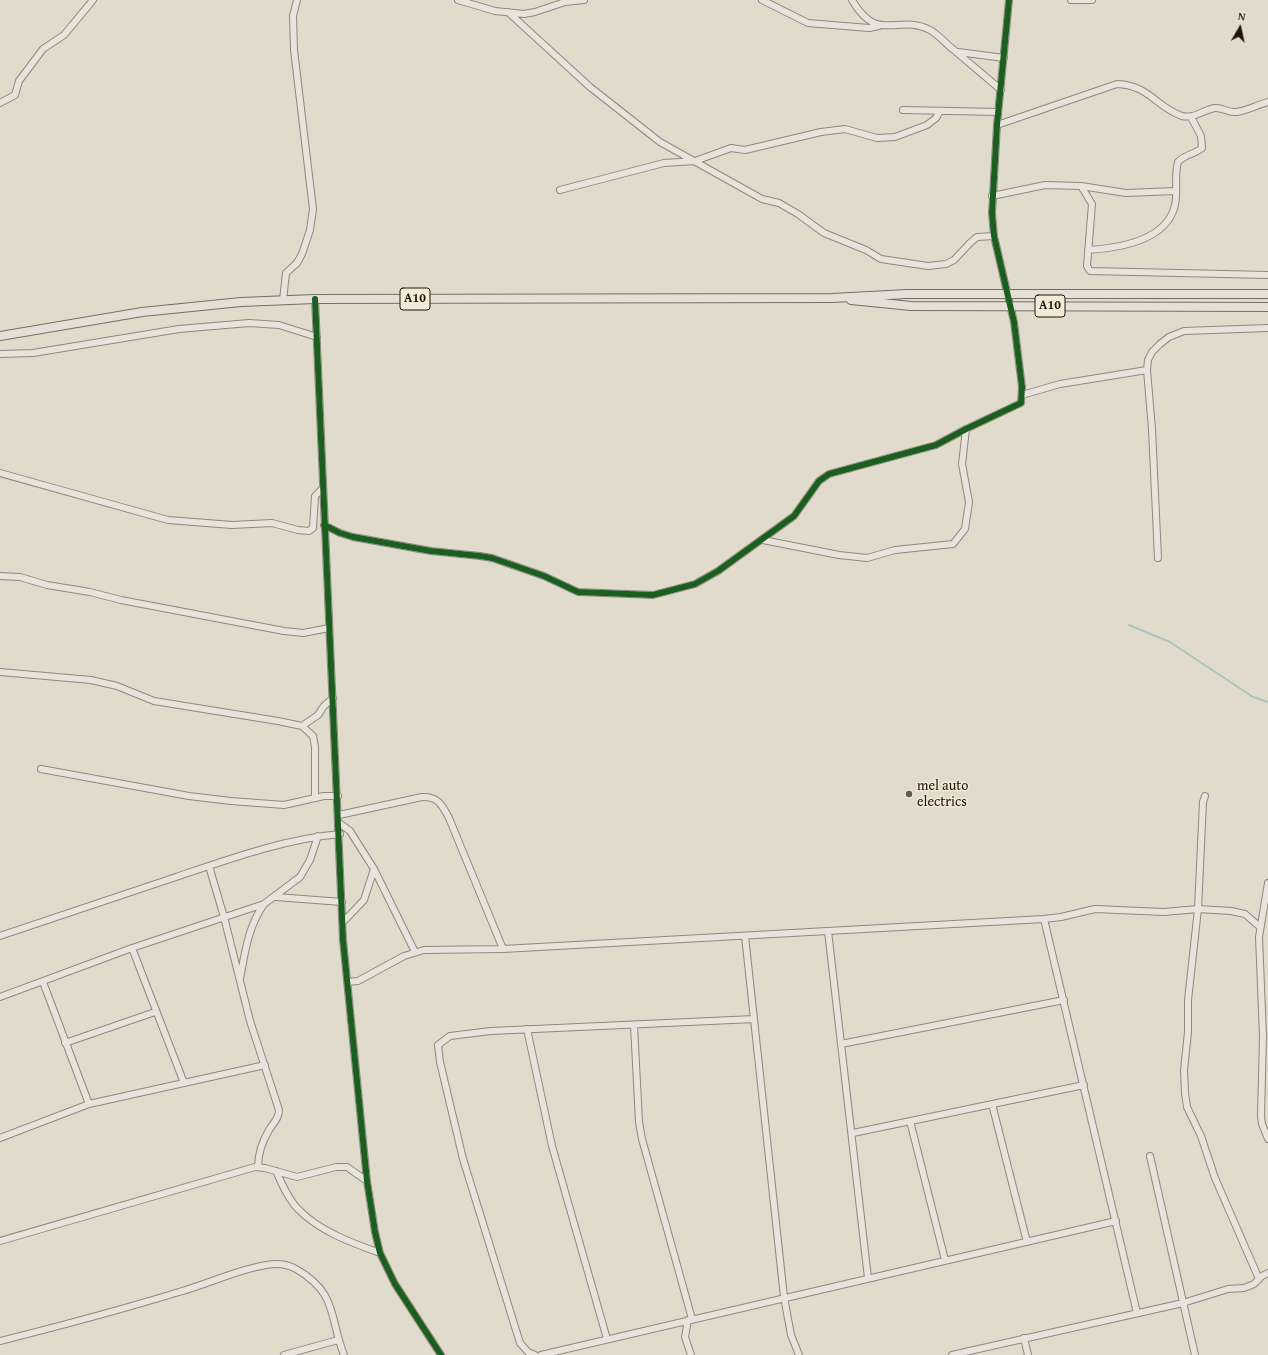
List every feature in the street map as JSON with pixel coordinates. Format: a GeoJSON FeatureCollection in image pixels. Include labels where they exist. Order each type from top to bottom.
{"type":"FeatureCollection","features":[{"type":"Feature","properties":{"kind":"main road","name":"A10"},"geometry":{"type":"LineString","coordinates":[[0,336],[142,312],[283,300],[832,298],[901,294],[1268,294]]}},
{"type":"Feature","properties":{"kind":"main road","name":"A10"},"geometry":{"type":"LineString","coordinates":[[832,298],[904,306],[1268,307]]}},
{"type":"Feature","properties":{"kind":"street"},"geometry":{"type":"LineString","coordinates":[[0,103],[15,94],[20,81],[43,49],[64,35],[93,0]]}},
{"type":"Feature","properties":{"kind":"street"},"geometry":{"type":"LineString","coordinates":[[283,300],[286,273],[297,262],[305,247],[310,230],[313,209],[294,50],[293,16],[297,0]]}},
{"type":"Feature","properties":{"kind":"street"},"geometry":{"type":"LineString","coordinates":[[458,0],[495,11],[524,14],[558,4],[584,0]]}},
{"type":"Feature","properties":{"kind":"street"},"geometry":{"type":"LineString","coordinates":[[762,0],[808,23],[870,28],[879,26],[924,27],[932,31],[956,52],[967,59],[1001,90]]}},
{"type":"Feature","properties":{"kind":"street"},"geometry":{"type":"LineString","coordinates":[[852,0],[864,15],[879,26]]}},
{"type":"Feature","properties":{"kind":"street"},"geometry":{"type":"LineString","coordinates":[[324,525],[340,533],[354,537],[431,551],[492,558],[544,576],[578,592],[645,595],[664,594],[695,584],[718,571],[763,540],[794,516],[819,480],[828,474],[936,445],[966,429],[1018,406],[1021,403],[1022,395],[1015,328],[1006,294],[994,236],[992,196],[998,112],[1009,0]]}},
{"type":"Feature","properties":{"kind":"street"},"geometry":{"type":"LineString","coordinates":[[1071,0],[1092,0]]}},
{"type":"Feature","properties":{"kind":"street"},"geometry":{"type":"LineString","coordinates":[[508,12],[595,91],[660,142],[762,199],[784,206],[829,236],[866,250],[881,260],[928,266],[946,264],[954,260],[977,237],[994,236]]}},
{"type":"Feature","properties":{"kind":"street"},"geometry":{"type":"LineString","coordinates":[[956,52],[1004,58]]}},
{"type":"Feature","properties":{"kind":"street"},"geometry":{"type":"LineString","coordinates":[[997,126],[1117,84],[1126,84],[1144,90],[1167,108],[1179,114],[1191,117],[1215,108],[1235,112],[1268,102]]}},
{"type":"Feature","properties":{"kind":"street"},"geometry":{"type":"LineString","coordinates":[[903,110],[998,112]]}},
{"type":"Feature","properties":{"kind":"street"},"geometry":{"type":"LineString","coordinates":[[560,190],[664,163],[695,161],[731,148],[745,150],[814,134],[845,129],[877,138],[895,137],[926,125],[936,118],[940,111]]}},
{"type":"Feature","properties":{"kind":"street"},"geometry":{"type":"LineString","coordinates":[[1088,250],[1116,247],[1158,232],[1164,227],[1173,211],[1178,162],[1185,156],[1196,154],[1202,148],[1203,143],[1191,117]]}},
{"type":"Feature","properties":{"kind":"street"},"geometry":{"type":"LineString","coordinates":[[992,196],[1045,185],[1080,186],[1126,193],[1176,191]]}},
{"type":"Feature","properties":{"kind":"street"},"geometry":{"type":"LineString","coordinates":[[1080,186],[1092,204],[1088,268],[1095,273],[1268,275]]}},
{"type":"Feature","properties":{"kind":"street"},"geometry":{"type":"LineString","coordinates":[[315,299],[322,489],[340,834],[343,922],[347,982],[367,1181],[380,1253],[395,1284],[441,1355]]}},
{"type":"Feature","properties":{"kind":"street"},"geometry":{"type":"LineString","coordinates":[[0,354],[33,353],[179,329],[249,322],[279,325],[316,337]]}},
{"type":"Feature","properties":{"kind":"street"},"geometry":{"type":"LineString","coordinates":[[1158,558],[1152,429],[1147,370],[1148,360],[1152,352],[1160,344],[1169,337],[1184,331],[1268,328]]}},
{"type":"Feature","properties":{"kind":"street"},"geometry":{"type":"LineString","coordinates":[[1022,395],[1060,384],[1147,370]]}},
{"type":"Feature","properties":{"kind":"street"},"geometry":{"type":"LineString","coordinates":[[763,540],[838,555],[867,558],[895,550],[952,544],[965,529],[968,502],[962,464],[966,429]]}},
{"type":"Feature","properties":{"kind":"street"},"geometry":{"type":"LineString","coordinates":[[0,474],[168,520],[232,525],[272,523],[298,530],[309,531],[313,528],[315,496],[322,489]]}},
{"type":"Feature","properties":{"kind":"street"},"geometry":{"type":"LineString","coordinates":[[0,576],[20,577],[120,600],[284,631],[302,633],[329,628]]}},
{"type":"Feature","properties":{"kind":"street"},"geometry":{"type":"LineString","coordinates":[[0,672],[91,680],[117,686],[154,701],[271,719],[302,726],[310,733],[315,747],[315,797]]}},
{"type":"Feature","properties":{"kind":"street"},"geometry":{"type":"LineString","coordinates":[[302,726],[318,715],[324,706],[333,698]]}},
{"type":"Feature","properties":{"kind":"street"},"geometry":{"type":"LineString","coordinates":[[42,769],[189,796],[231,801],[284,805],[315,797],[338,796]]}},
{"type":"Feature","properties":{"kind":"street"},"geometry":{"type":"LineString","coordinates":[[339,815],[422,796],[430,796],[438,801],[449,818],[504,949]]}},
{"type":"Feature","properties":{"kind":"street"},"geometry":{"type":"LineString","coordinates":[[1205,796],[1198,909],[1188,1000],[1188,1032],[1184,1070],[1187,1107],[1201,1136],[1215,1178],[1259,1279]]}},
{"type":"Feature","properties":{"kind":"street"},"geometry":{"type":"LineString","coordinates":[[339,824],[350,831],[374,869],[415,952]]}},
{"type":"Feature","properties":{"kind":"street"},"geometry":{"type":"LineString","coordinates":[[0,936],[209,866],[318,836],[340,834]]}},
{"type":"Feature","properties":{"kind":"street"},"geometry":{"type":"LineString","coordinates":[[0,997],[132,948],[264,904],[276,897],[300,877],[310,860],[318,836]]}},
{"type":"Feature","properties":{"kind":"street"},"geometry":{"type":"LineString","coordinates":[[209,866],[224,917],[239,982],[250,1021],[265,1064],[279,1114],[261,1143],[258,1157],[258,1167]]}},
{"type":"Feature","properties":{"kind":"street"},"geometry":{"type":"LineString","coordinates":[[343,922],[364,900],[374,869]]}},
{"type":"Feature","properties":{"kind":"street"},"geometry":{"type":"LineString","coordinates":[[1268,882],[1260,927],[1259,942],[1263,1036],[1262,1124],[1268,1139]]}},
{"type":"Feature","properties":{"kind":"street"},"geometry":{"type":"LineString","coordinates":[[276,897],[342,902]]}},
{"type":"Feature","properties":{"kind":"street"},"geometry":{"type":"LineString","coordinates":[[239,982],[249,934],[257,914],[264,904]]}},
{"type":"Feature","properties":{"kind":"street"},"geometry":{"type":"LineString","coordinates":[[347,982],[358,981],[366,978],[388,964],[415,952],[434,949],[504,949],[1061,917],[1095,909],[1171,912],[1198,909],[1245,914],[1260,927]]}},
{"type":"Feature","properties":{"kind":"street"},"geometry":{"type":"LineString","coordinates":[[1044,918],[1137,1313]]}},
{"type":"Feature","properties":{"kind":"street"},"geometry":{"type":"LineString","coordinates":[[828,931],[853,1133],[868,1278]]}},
{"type":"Feature","properties":{"kind":"street"},"geometry":{"type":"LineString","coordinates":[[745,936],[784,1297],[798,1355]]}},
{"type":"Feature","properties":{"kind":"street"},"geometry":{"type":"LineString","coordinates":[[132,948],[155,1012],[184,1083]]}},
{"type":"Feature","properties":{"kind":"street"},"geometry":{"type":"LineString","coordinates":[[43,982],[89,1104]]}},
{"type":"Feature","properties":{"kind":"street"},"geometry":{"type":"LineString","coordinates":[[841,1044],[1064,1000]]}},
{"type":"Feature","properties":{"kind":"street"},"geometry":{"type":"LineString","coordinates":[[65,1043],[155,1012]]}},
{"type":"Feature","properties":{"kind":"street"},"geometry":{"type":"LineString","coordinates":[[535,1355],[528,1352],[520,1343],[463,1159],[440,1062],[438,1045],[450,1036],[527,1029],[754,1019]]}},
{"type":"Feature","properties":{"kind":"street"},"geometry":{"type":"LineString","coordinates":[[634,1024],[639,1122],[642,1139],[690,1320],[685,1337],[691,1355]]}},
{"type":"Feature","properties":{"kind":"street"},"geometry":{"type":"LineString","coordinates":[[527,1029],[552,1146],[607,1339]]}},
{"type":"Feature","properties":{"kind":"street"},"geometry":{"type":"LineString","coordinates":[[0,1138],[89,1104],[265,1064]]}},
{"type":"Feature","properties":{"kind":"street"},"geometry":{"type":"LineString","coordinates":[[1262,1070],[1268,1066]]}},
{"type":"Feature","properties":{"kind":"street"},"geometry":{"type":"LineString","coordinates":[[853,1133],[1084,1085]]}},
{"type":"Feature","properties":{"kind":"street"},"geometry":{"type":"LineString","coordinates":[[992,1104],[1026,1242]]}},
{"type":"Feature","properties":{"kind":"street"},"geometry":{"type":"LineString","coordinates":[[910,1121],[945,1260]]}},
{"type":"Feature","properties":{"kind":"street"},"geometry":{"type":"LineString","coordinates":[[1150,1156],[1195,1355]]}},
{"type":"Feature","properties":{"kind":"street"},"geometry":{"type":"LineString","coordinates":[[0,1241],[258,1167],[292,1176],[302,1177],[336,1167],[347,1167],[367,1181]]}},
{"type":"Feature","properties":{"kind":"street"},"geometry":{"type":"LineString","coordinates":[[276,1171],[288,1196],[298,1210],[338,1236],[380,1253]]}},
{"type":"Feature","properties":{"kind":"street"},"geometry":{"type":"LineString","coordinates":[[541,1355],[784,1297],[1116,1221]]}},
{"type":"Feature","properties":{"kind":"street"},"geometry":{"type":"LineString","coordinates":[[0,1341],[179,1292],[251,1269],[280,1264],[296,1269],[323,1291],[331,1305],[338,1340],[344,1355]]}},
{"type":"Feature","properties":{"kind":"street"},"geometry":{"type":"LineString","coordinates":[[952,1355],[1183,1302],[1228,1289],[1244,1288],[1254,1284],[1268,1273]]}},
{"type":"Feature","properties":{"kind":"street"},"geometry":{"type":"LineString","coordinates":[[1024,1338],[1028,1355]]}},
{"type":"Feature","properties":{"kind":"street"},"geometry":{"type":"LineString","coordinates":[[284,1355],[338,1340]]}},
{"type":"Feature","properties":{"kind":"waterway"},"geometry":{"type":"LineString","coordinates":[[1129,625],[1170,642],[1253,697],[1268,702]]}},
{"type":"Feature","properties":{"kind":"cycle path"},"geometry":{"type":"LineString","coordinates":[[324,525],[340,533],[353,537],[431,551],[492,558],[544,576],[578,592],[653,595],[695,584],[718,571],[794,516],[819,481],[829,474],[936,445],[1021,403],[1022,387],[1014,322],[994,236],[992,213],[997,125],[1009,0]]}},
{"type":"Feature","properties":{"kind":"cycle path"},"geometry":{"type":"LineString","coordinates":[[315,299],[343,940],[367,1181],[380,1253],[395,1284],[441,1355]]}},
{"type":"Feature","properties":{"kind":"place","name":"mel auto electrics"},"geometry":{"type":"Point","coordinates":[909,794]}}]}
